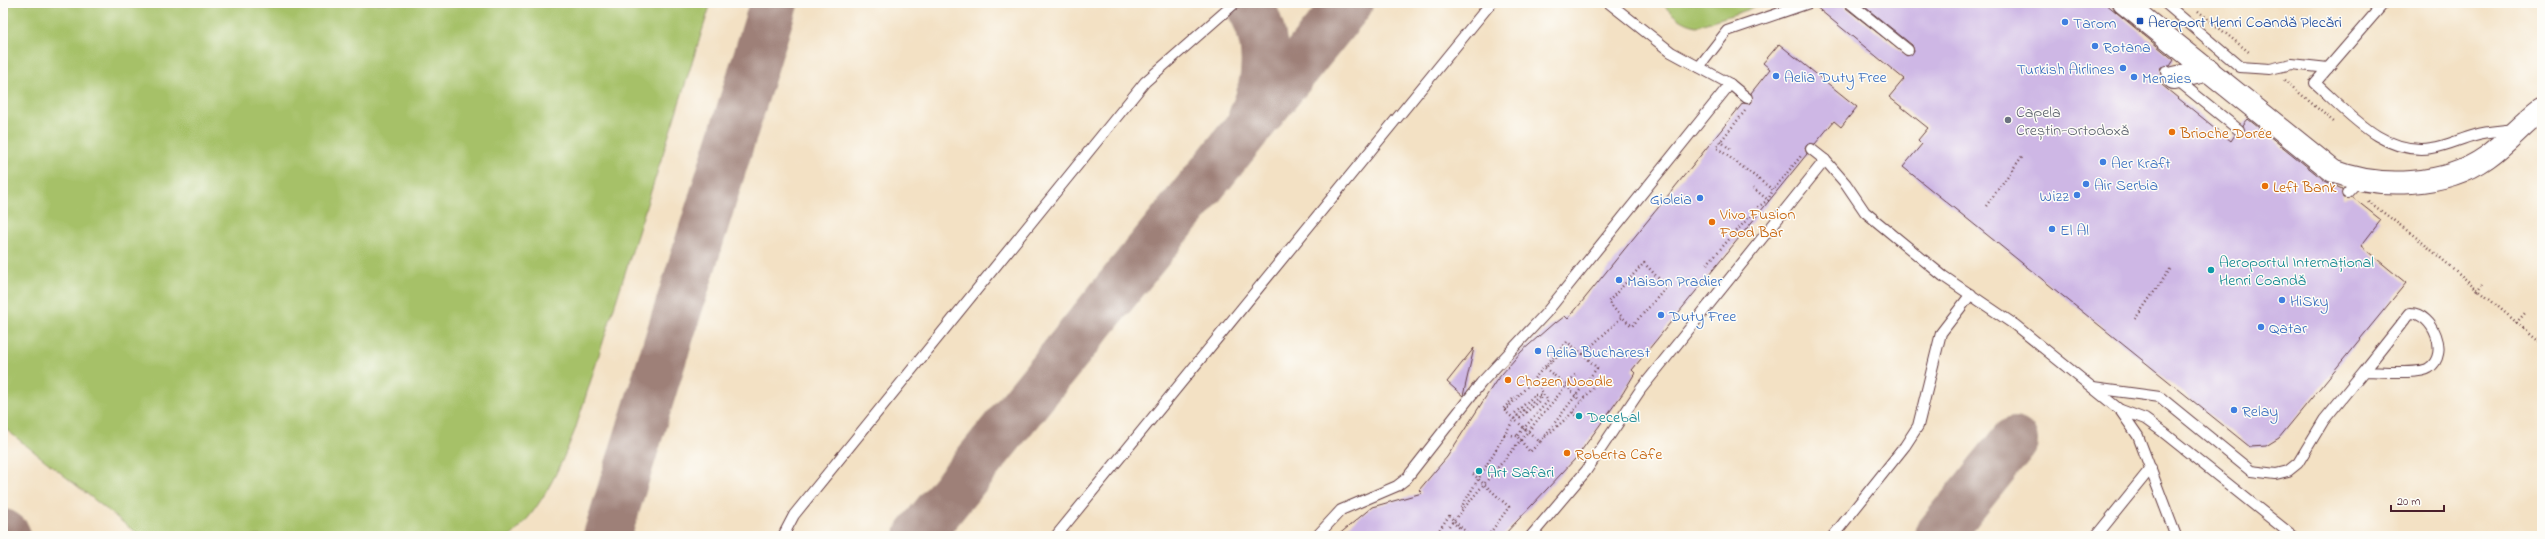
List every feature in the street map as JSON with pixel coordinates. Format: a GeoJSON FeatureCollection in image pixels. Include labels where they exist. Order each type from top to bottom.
{"type":"FeatureCollection","features":[{"type":"Feature","properties":{"kind":"street"},"geometry":{"type":"LineString","coordinates":[[2124,3],[2209,70],[2352,187],[2413,181],[2452,174],[2485,159],[2542,109]]}},
{"type":"Feature","properties":{"kind":"street"},"geometry":{"type":"LineString","coordinates":[[2170,74],[2209,70]]}},
{"type":"Feature","properties":{"kind":"lane"},"geometry":{"type":"LineString","coordinates":[[783,536],[794,515],[1145,82],[1235,3]]}},
{"type":"Feature","properties":{"kind":"lane"},"geometry":{"type":"LineString","coordinates":[[1056,536],[1491,3]]}},
{"type":"Feature","properties":{"kind":"lane"},"geometry":{"type":"LineString","coordinates":[[1609,3],[1671,52],[1730,84],[1749,101]]}},
{"type":"Feature","properties":{"kind":"lane"},"geometry":{"type":"LineString","coordinates":[[1699,67],[1727,31],[1810,3]]}},
{"type":"Feature","properties":{"kind":"lane"},"geometry":{"type":"LineString","coordinates":[[1850,3],[1908,50]]}},
{"type":"Feature","properties":{"kind":"lane"},"geometry":{"type":"LineString","coordinates":[[2164,3],[2240,68],[2270,69],[2292,64],[2328,68]]}},
{"type":"Feature","properties":{"kind":"lane"},"geometry":{"type":"LineString","coordinates":[[2384,3],[2315,84],[2373,134],[2398,146],[2416,149],[2430,149],[2460,141],[2475,135],[2520,128]]}},
{"type":"Feature","properties":{"kind":"lane"},"geometry":{"type":"LineString","coordinates":[[2170,74],[2239,130]]}},
{"type":"Feature","properties":{"kind":"lane"},"geometry":{"type":"LineString","coordinates":[[1317,536],[1341,510],[1396,486],[1406,479],[1481,383],[1546,313],[1730,84]]}},
{"type":"Feature","properties":{"kind":"lane"},"geometry":{"type":"LineString","coordinates":[[1811,149],[1825,160],[1846,184],[1865,212],[1943,276],[2015,325],[2120,410],[2138,436],[2176,536]]}},
{"type":"Feature","properties":{"kind":"lane"},"geometry":{"type":"LineString","coordinates":[[1531,536],[1586,471],[1641,389],[1825,160]]}},
{"type":"Feature","properties":{"kind":"lane"},"geometry":{"type":"LineString","coordinates":[[1833,536],[1905,446],[1918,426],[1941,333],[1971,294]]}},
{"type":"Feature","properties":{"kind":"lane"},"geometry":{"type":"LineString","coordinates":[[2093,388],[2160,397],[2251,471],[2276,474],[2288,471],[2298,463],[2324,420],[2410,313],[2416,313],[2426,320],[2437,339],[2440,350],[2434,363],[2428,368],[2422,371],[2364,371]]}},
{"type":"Feature","properties":{"kind":"lane"},"geometry":{"type":"LineString","coordinates":[[2120,410],[2145,419],[2163,432],[2293,536]]}},
{"type":"Feature","properties":{"kind":"lane"},"geometry":{"type":"LineString","coordinates":[[2096,536],[2150,468]]}},
{"type":"Feature","properties":{"kind":"path"},"geometry":{"type":"LineString","coordinates":[[1749,101],[1716,148],[1773,190]]}},
{"type":"Feature","properties":{"kind":"path"},"geometry":{"type":"LineString","coordinates":[[1720,141],[1730,149]]}},
{"type":"Feature","properties":{"kind":"path"},"geometry":{"type":"LineString","coordinates":[[1986,206],[2023,155]]}},
{"type":"Feature","properties":{"kind":"path"},"geometry":{"type":"LineString","coordinates":[[1707,264],[1758,207],[1768,200],[1773,190],[1801,157]]}},
{"type":"Feature","properties":{"kind":"path"},"geometry":{"type":"LineString","coordinates":[[2352,187],[2394,220],[2542,344]]}},
{"type":"Feature","properties":{"kind":"path"},"geometry":{"type":"LineString","coordinates":[[1753,188],[1768,200]]}},
{"type":"Feature","properties":{"kind":"path"},"geometry":{"type":"LineString","coordinates":[[1644,262],[1667,287],[1632,326],[1622,317],[1608,302],[1644,262]]}},
{"type":"Feature","properties":{"kind":"path"},"geometry":{"type":"LineString","coordinates":[[2135,319],[2171,268]]}},
{"type":"Feature","properties":{"kind":"path"},"geometry":{"type":"LineString","coordinates":[[2478,291],[2483,284]]}},
{"type":"Feature","properties":{"kind":"path"},"geometry":{"type":"LineString","coordinates":[[2516,323],[2525,312]]}},
{"type":"Feature","properties":{"kind":"path"},"geometry":{"type":"LineString","coordinates":[[1582,354],[1622,317]]}},
{"type":"Feature","properties":{"kind":"path"},"geometry":{"type":"LineString","coordinates":[[1567,342],[1582,354],[1598,368],[1540,442],[1505,411],[1567,342]]}},
{"type":"Feature","properties":{"kind":"path"},"geometry":{"type":"LineString","coordinates":[[1507,410],[1504,409],[1530,379],[1559,355]]}},
{"type":"Feature","properties":{"kind":"path"},"geometry":{"type":"LineString","coordinates":[[1545,368],[1566,385],[1580,401]]}},
{"type":"Feature","properties":{"kind":"path"},"geometry":{"type":"LineString","coordinates":[[1449,526],[1576,374]]}},
{"type":"Feature","properties":{"kind":"path"},"geometry":{"type":"LineString","coordinates":[[1503,434],[1517,436],[1530,452],[1573,412],[1580,401],[1594,387]]}},
{"type":"Feature","properties":{"kind":"path"},"geometry":{"type":"LineString","coordinates":[[1517,436],[1548,401],[1542,394],[1540,388]]}},
{"type":"Feature","properties":{"kind":"path"},"geometry":{"type":"LineString","coordinates":[[1517,416],[1520,418],[1525,414],[1540,400],[1542,394]]}},
{"type":"Feature","properties":{"kind":"path"},"geometry":{"type":"LineString","coordinates":[[1461,508],[1517,416],[1515,413],[1535,395],[1542,394]]}},
{"type":"Feature","properties":{"kind":"path"},"geometry":{"type":"LineString","coordinates":[[1573,412],[1580,419]]}},
{"type":"Feature","properties":{"kind":"path"},"geometry":{"type":"LineString","coordinates":[[1473,474],[1509,507],[1488,536]]}},
{"type":"Feature","properties":{"kind":"path"},"geometry":{"type":"LineString","coordinates":[[1435,536],[1449,516],[1471,536]]}},
{"type":"Feature","properties":{"kind":"path"},"geometry":{"type":"LineString","coordinates":[[1452,522],[1471,536]]}},
{"type":"Feature","properties":{"kind":"green space"},"geometry":{"type":"Polygon","coordinates":[[[3,3],[711,3],[575,430],[549,487],[532,513],[511,536],[140,536],[3,427],[3,3]]]}},
{"type":"Feature","properties":{"kind":"green space"},"geometry":{"type":"Polygon","coordinates":[[[1662,3],[1760,3],[1747,10],[1697,26],[1677,18],[1662,3]]]}},
{"type":"Feature","properties":{"kind":"building","name":"Aeroportul Internațional Henri Coandă"},"geometry":{"type":"Polygon","coordinates":[[[1815,3],[1844,3],[1846,8],[1907,56],[1914,51],[1912,45],[1860,3],[2105,3],[2174,60],[2170,66],[2161,67],[2160,70],[2162,76],[2157,81],[2231,141],[2235,135],[2241,136],[2244,134],[2243,125],[2248,119],[2325,181],[2342,189],[2343,198],[2352,197],[2381,220],[2361,246],[2406,283],[2279,438],[2266,446],[2250,447],[1903,167],[1922,144],[1918,140],[1928,128],[1889,97],[1904,79],[1815,6],[1815,3]]]}},
{"type":"Feature","properties":{"kind":"building"},"geometry":{"type":"Polygon","coordinates":[[[1779,44],[1857,107],[1841,127],[1834,121],[1815,144],[1806,145],[1805,148],[1807,154],[1632,370],[1635,373],[1623,393],[1576,458],[1503,536],[1337,536],[1372,507],[1422,493],[1419,490],[1447,457],[1496,381],[1521,352],[1555,322],[1556,323],[1565,316],[1568,319],[1743,103],[1749,104],[1752,102],[1751,93],[1770,69],[1763,63],[1779,44]]]}},
{"type":"Feature","properties":{"kind":"building"},"geometry":{"type":"Polygon","coordinates":[[[1474,348],[1463,396],[1447,382],[1474,348]]]}},
{"type":"Feature","properties":{"kind":"taxiway"},"geometry":{"type":"LineString","coordinates":[[607,536],[774,3]]}},
{"type":"Feature","properties":{"kind":"taxiway"},"geometry":{"type":"LineString","coordinates":[[1248,3],[1260,30],[1265,59],[1262,89],[1252,117]]}},
{"type":"Feature","properties":{"kind":"taxiway"},"geometry":{"type":"LineString","coordinates":[[918,536],[1349,3]]}},
{"type":"Feature","properties":{"kind":"taxiway"},"geometry":{"type":"LineString","coordinates":[[1938,536],[2014,441]]}},
{"type":"Feature","properties":{"kind":"taxiway"},"geometry":{"type":"LineString","coordinates":[[3,533],[7,536]]}},
{"type":"Feature","properties":{"kind":"place","name":"Aeroport Henri Coandă Plecări"},"geometry":{"type":"Point","coordinates":[2140,21]}},
{"type":"Feature","properties":{"kind":"place","name":"Tarom"},"geometry":{"type":"Point","coordinates":[2065,22]}},
{"type":"Feature","properties":{"kind":"place","name":"Rotana"},"geometry":{"type":"Point","coordinates":[2095,46]}},
{"type":"Feature","properties":{"kind":"place","name":"Turkish Airlines"},"geometry":{"type":"Point","coordinates":[2123,68]}},
{"type":"Feature","properties":{"kind":"place","name":"Aelia Duty Free"},"geometry":{"type":"Point","coordinates":[1776,76]}},
{"type":"Feature","properties":{"kind":"place","name":"Menzies"},"geometry":{"type":"Point","coordinates":[2134,77]}},
{"type":"Feature","properties":{"kind":"place","name":"Capela Creștin-Ortodoxă"},"geometry":{"type":"Point","coordinates":[2008,120]}},
{"type":"Feature","properties":{"kind":"place","name":"Brioche Dorée"},"geometry":{"type":"Point","coordinates":[2172,132]}},
{"type":"Feature","properties":{"kind":"place","name":"Aer Kraft"},"geometry":{"type":"Point","coordinates":[2103,162]}},
{"type":"Feature","properties":{"kind":"place","name":"Air Serbia"},"geometry":{"type":"Point","coordinates":[2086,184]}},
{"type":"Feature","properties":{"kind":"place","name":"Left Bank"},"geometry":{"type":"Point","coordinates":[2265,186]}},
{"type":"Feature","properties":{"kind":"place","name":"Wizz"},"geometry":{"type":"Point","coordinates":[2077,195]}},
{"type":"Feature","properties":{"kind":"place","name":"Gioleia"},"geometry":{"type":"Point","coordinates":[1700,198]}},
{"type":"Feature","properties":{"kind":"place","name":"Vivo Fusion Food Bar"},"geometry":{"type":"Point","coordinates":[1712,222]}},
{"type":"Feature","properties":{"kind":"place","name":"El Al"},"geometry":{"type":"Point","coordinates":[2052,229]}},
{"type":"Feature","properties":{"kind":"place","name":"Aeroportul Internațional Henri Coandă"},"geometry":{"type":"Point","coordinates":[2211,270]}},
{"type":"Feature","properties":{"kind":"place","name":"Maison Pradier"},"geometry":{"type":"Point","coordinates":[1619,280]}},
{"type":"Feature","properties":{"kind":"place","name":"HiSky"},"geometry":{"type":"Point","coordinates":[2282,300]}},
{"type":"Feature","properties":{"kind":"place","name":"Duty Free"},"geometry":{"type":"Point","coordinates":[1661,315]}},
{"type":"Feature","properties":{"kind":"place","name":"Qatar"},"geometry":{"type":"Point","coordinates":[2261,327]}},
{"type":"Feature","properties":{"kind":"place","name":"Aelia Bucharest"},"geometry":{"type":"Point","coordinates":[1538,351]}},
{"type":"Feature","properties":{"kind":"place","name":"Chozen Noodle"},"geometry":{"type":"Point","coordinates":[1508,380]}},
{"type":"Feature","properties":{"kind":"place","name":"Relay"},"geometry":{"type":"Point","coordinates":[2234,410]}},
{"type":"Feature","properties":{"kind":"place","name":"Decebal"},"geometry":{"type":"Point","coordinates":[1579,416]}},
{"type":"Feature","properties":{"kind":"place","name":"Roberta Cafe"},"geometry":{"type":"Point","coordinates":[1567,453]}},
{"type":"Feature","properties":{"kind":"place","name":"Art Safari"},"geometry":{"type":"Point","coordinates":[1479,471]}}]}
